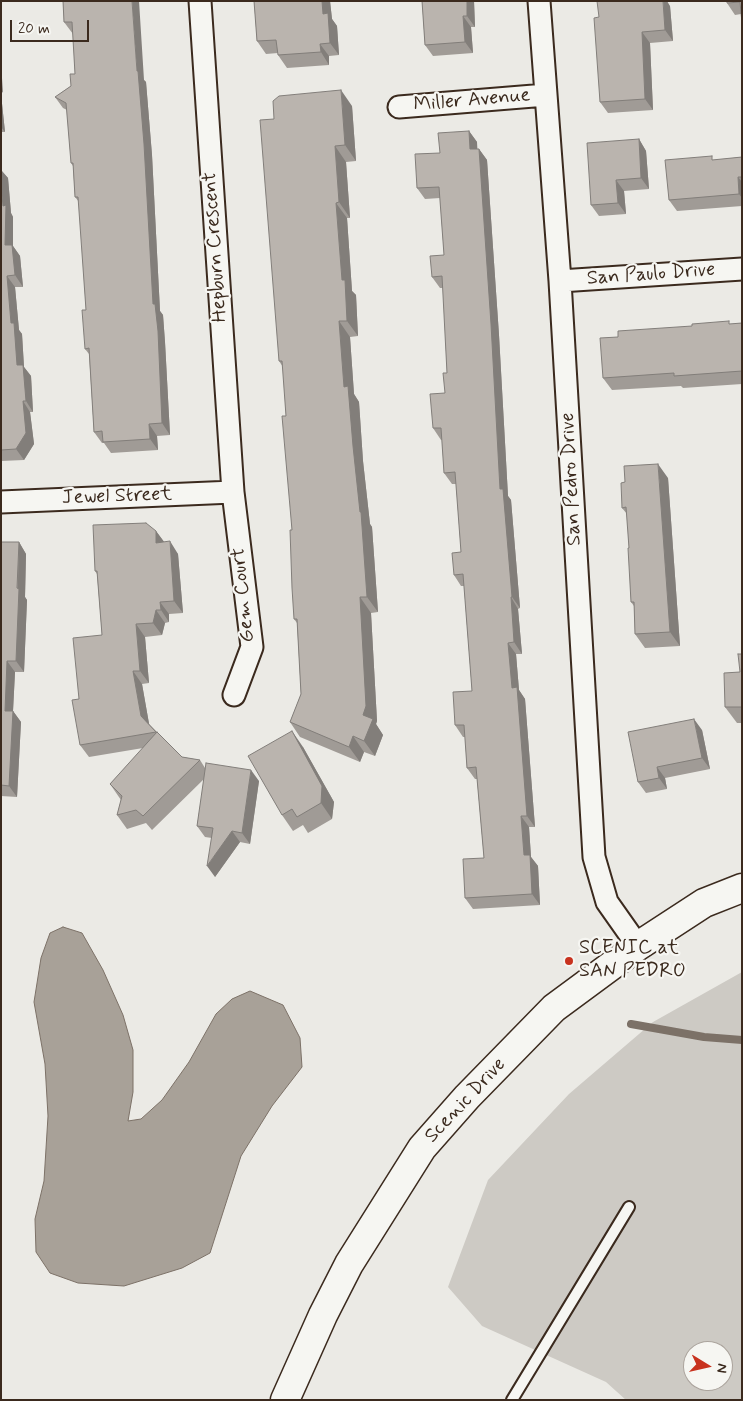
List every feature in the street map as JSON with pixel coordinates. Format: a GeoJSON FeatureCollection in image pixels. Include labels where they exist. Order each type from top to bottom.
{"type":"FeatureCollection","features":[{"type":"Feature","properties":{"kind":"street","name":"Hepburn Crescent"},"geometry":{"type":"LineString","coordinates":[[200,1],[233,492]]}},
{"type":"Feature","properties":{"kind":"street","name":"San Pedro Drive"},"geometry":{"type":"LineString","coordinates":[[539,1],[560,281],[594,857],[607,902],[638,946]]}},
{"type":"Feature","properties":{"kind":"street","name":"Miller Avenue"},"geometry":{"type":"LineString","coordinates":[[399,107],[546,95]]}},
{"type":"Feature","properties":{"kind":"street","name":"San Paulo Drive"},"geometry":{"type":"LineString","coordinates":[[560,281],[742,269]]}},
{"type":"Feature","properties":{"kind":"street","name":"Jewel Street"},"geometry":{"type":"LineString","coordinates":[[1,502],[233,492]]}},
{"type":"Feature","properties":{"kind":"street","name":"Gem Court"},"geometry":{"type":"LineString","coordinates":[[233,492],[252,647],[234,695]]}},
{"type":"Feature","properties":{"kind":"street","name":"Scenic Drive"},"geometry":{"type":"LineString","coordinates":[[285,1400],[323,1315],[349,1264],[422,1148],[467,1097],[554,1008],[638,946],[704,903],[742,888]]}},
{"type":"Feature","properties":{"kind":"lane"},"geometry":{"type":"LineString","coordinates":[[512,1400],[629,1207]]}},
{"type":"Feature","properties":{"kind":"shaded area"},"geometry":{"type":"Polygon","coordinates":[[[63,927],[82,933],[103,970],[123,1015],[133,1050],[133,1092],[128,1121],[141,1119],[162,1100],[189,1062],[216,1014],[232,999],[250,991],[283,1005],[300,1038],[302,1067],[272,1106],[241,1156],[210,1253],[182,1268],[124,1286],[78,1283],[50,1273],[36,1252],[35,1219],[44,1181],[48,1116],[45,1064],[34,1002],[41,958],[50,933],[63,927]]]}},
{"type":"Feature","properties":{"kind":"shaded area"},"geometry":{"type":"Polygon","coordinates":[[[742,972],[742,1400],[626,1400],[606,1382],[482,1326],[448,1287],[488,1180],[569,1094],[653,1022],[742,972]]]}},
{"type":"Feature","properties":{"kind":"building"},"geometry":{"type":"Polygon","coordinates":[[[63,1],[132,1],[144,144],[153,304],[155,304],[158,331],[162,423],[149,424],[150,439],[103,442],[102,431],[94,432],[89,348],[85,349],[82,310],[86,310],[78,197],[75,197],[66,103],[55,97],[71,86],[70,74],[75,74],[72,22],[64,22],[63,1]]]}},
{"type":"Feature","properties":{"kind":"building"},"geometry":{"type":"Polygon","coordinates":[[[254,1],[322,1],[323,14],[328,13],[330,43],[320,44],[321,52],[278,55],[276,40],[257,41],[254,1]]]}},
{"type":"Feature","properties":{"kind":"building"},"geometry":{"type":"Polygon","coordinates":[[[422,1],[467,1],[467,16],[463,16],[465,42],[425,45],[422,1]]]}},
{"type":"Feature","properties":{"kind":"building"},"geometry":{"type":"Polygon","coordinates":[[[597,1],[663,1],[665,30],[642,32],[645,99],[600,102],[594,18],[599,17],[597,1]]]}},
{"type":"Feature","properties":{"kind":"building"},"geometry":{"type":"Polygon","coordinates":[[[727,1],[742,1],[742,23],[740,2],[727,3],[727,1]]]}},
{"type":"Feature","properties":{"kind":"building"},"geometry":{"type":"Polygon","coordinates":[[[341,90],[345,145],[335,146],[339,202],[336,203],[342,280],[345,280],[347,321],[339,321],[344,387],[348,386],[361,512],[367,597],[360,597],[366,706],[363,715],[373,719],[364,741],[353,736],[349,747],[290,722],[301,694],[297,619],[294,619],[292,588],[290,530],[292,530],[282,416],[286,416],[282,361],[279,361],[260,120],[274,119],[273,101],[279,96],[341,90]]]}},
{"type":"Feature","properties":{"kind":"building"},"geometry":{"type":"Polygon","coordinates":[[[469,131],[470,149],[479,149],[500,489],[503,489],[512,597],[514,642],[508,643],[512,688],[517,687],[527,816],[521,816],[524,855],[530,855],[532,894],[465,898],[463,859],[484,858],[476,767],[467,768],[464,725],[455,725],[453,692],[472,691],[463,574],[454,575],[452,553],[461,552],[455,472],[444,473],[441,428],[433,428],[430,394],[445,393],[443,373],[447,373],[442,276],[432,277],[430,256],[444,255],[439,187],[417,188],[415,154],[440,153],[438,133],[469,131]]]}},
{"type":"Feature","properties":{"kind":"building"},"geometry":{"type":"Polygon","coordinates":[[[639,139],[641,178],[616,180],[618,203],[591,205],[587,143],[639,139]]]}},
{"type":"Feature","properties":{"kind":"building"},"geometry":{"type":"Polygon","coordinates":[[[712,156],[712,160],[742,157],[742,177],[738,177],[739,194],[669,200],[665,160],[712,156]]]}},
{"type":"Feature","properties":{"kind":"building"},"geometry":{"type":"Polygon","coordinates":[[[1,185],[3,206],[6,205],[5,245],[12,245],[15,275],[7,276],[11,323],[14,323],[17,365],[23,365],[26,401],[23,401],[26,433],[16,449],[1,450],[1,185]]]}},
{"type":"Feature","properties":{"kind":"building"},"geometry":{"type":"Polygon","coordinates":[[[729,321],[729,324],[742,323],[742,371],[674,376],[674,373],[603,378],[600,338],[618,337],[618,331],[692,326],[692,324],[729,321]]]}},
{"type":"Feature","properties":{"kind":"building"},"geometry":{"type":"Polygon","coordinates":[[[658,464],[670,632],[635,634],[634,602],[631,602],[626,507],[622,508],[621,483],[625,482],[624,466],[658,464]]]}},
{"type":"Feature","properties":{"kind":"building"},"geometry":{"type":"Polygon","coordinates":[[[146,523],[156,531],[156,543],[170,541],[174,601],[160,602],[161,610],[156,610],[153,623],[136,624],[140,671],[133,671],[141,716],[156,732],[80,745],[72,700],[79,699],[73,638],[102,635],[97,571],[95,571],[93,525],[146,523]]]}},
{"type":"Feature","properties":{"kind":"building"},"geometry":{"type":"Polygon","coordinates":[[[1,542],[19,542],[16,661],[7,661],[5,711],[13,711],[9,786],[1,785],[1,542]]]}},
{"type":"Feature","properties":{"kind":"building"},"geometry":{"type":"Polygon","coordinates":[[[738,654],[742,654],[742,707],[725,707],[724,673],[740,672],[738,654]]]}},
{"type":"Feature","properties":{"kind":"building"},"geometry":{"type":"Polygon","coordinates":[[[694,719],[702,758],[657,767],[659,778],[638,782],[628,732],[694,719]]]}},
{"type":"Feature","properties":{"kind":"building"},"geometry":{"type":"Polygon","coordinates":[[[292,731],[322,786],[321,803],[297,817],[292,809],[282,815],[248,756],[292,731]]]}},
{"type":"Feature","properties":{"kind":"building"},"geometry":{"type":"Polygon","coordinates":[[[157,732],[182,757],[200,760],[143,816],[136,810],[117,815],[122,796],[110,784],[157,732]]]}},
{"type":"Feature","properties":{"kind":"building"},"geometry":{"type":"Polygon","coordinates":[[[206,763],[251,770],[242,833],[232,831],[207,866],[213,828],[197,826],[206,763]]]}},
{"type":"Feature","properties":{"kind":"waterway"},"geometry":{"type":"LineString","coordinates":[[631,1024],[704,1037],[742,1040]]}},
{"type":"Feature","properties":{"kind":"place","name":"SCENIC at SAN PEDRO"},"geometry":{"type":"Point","coordinates":[569,961]}}]}
